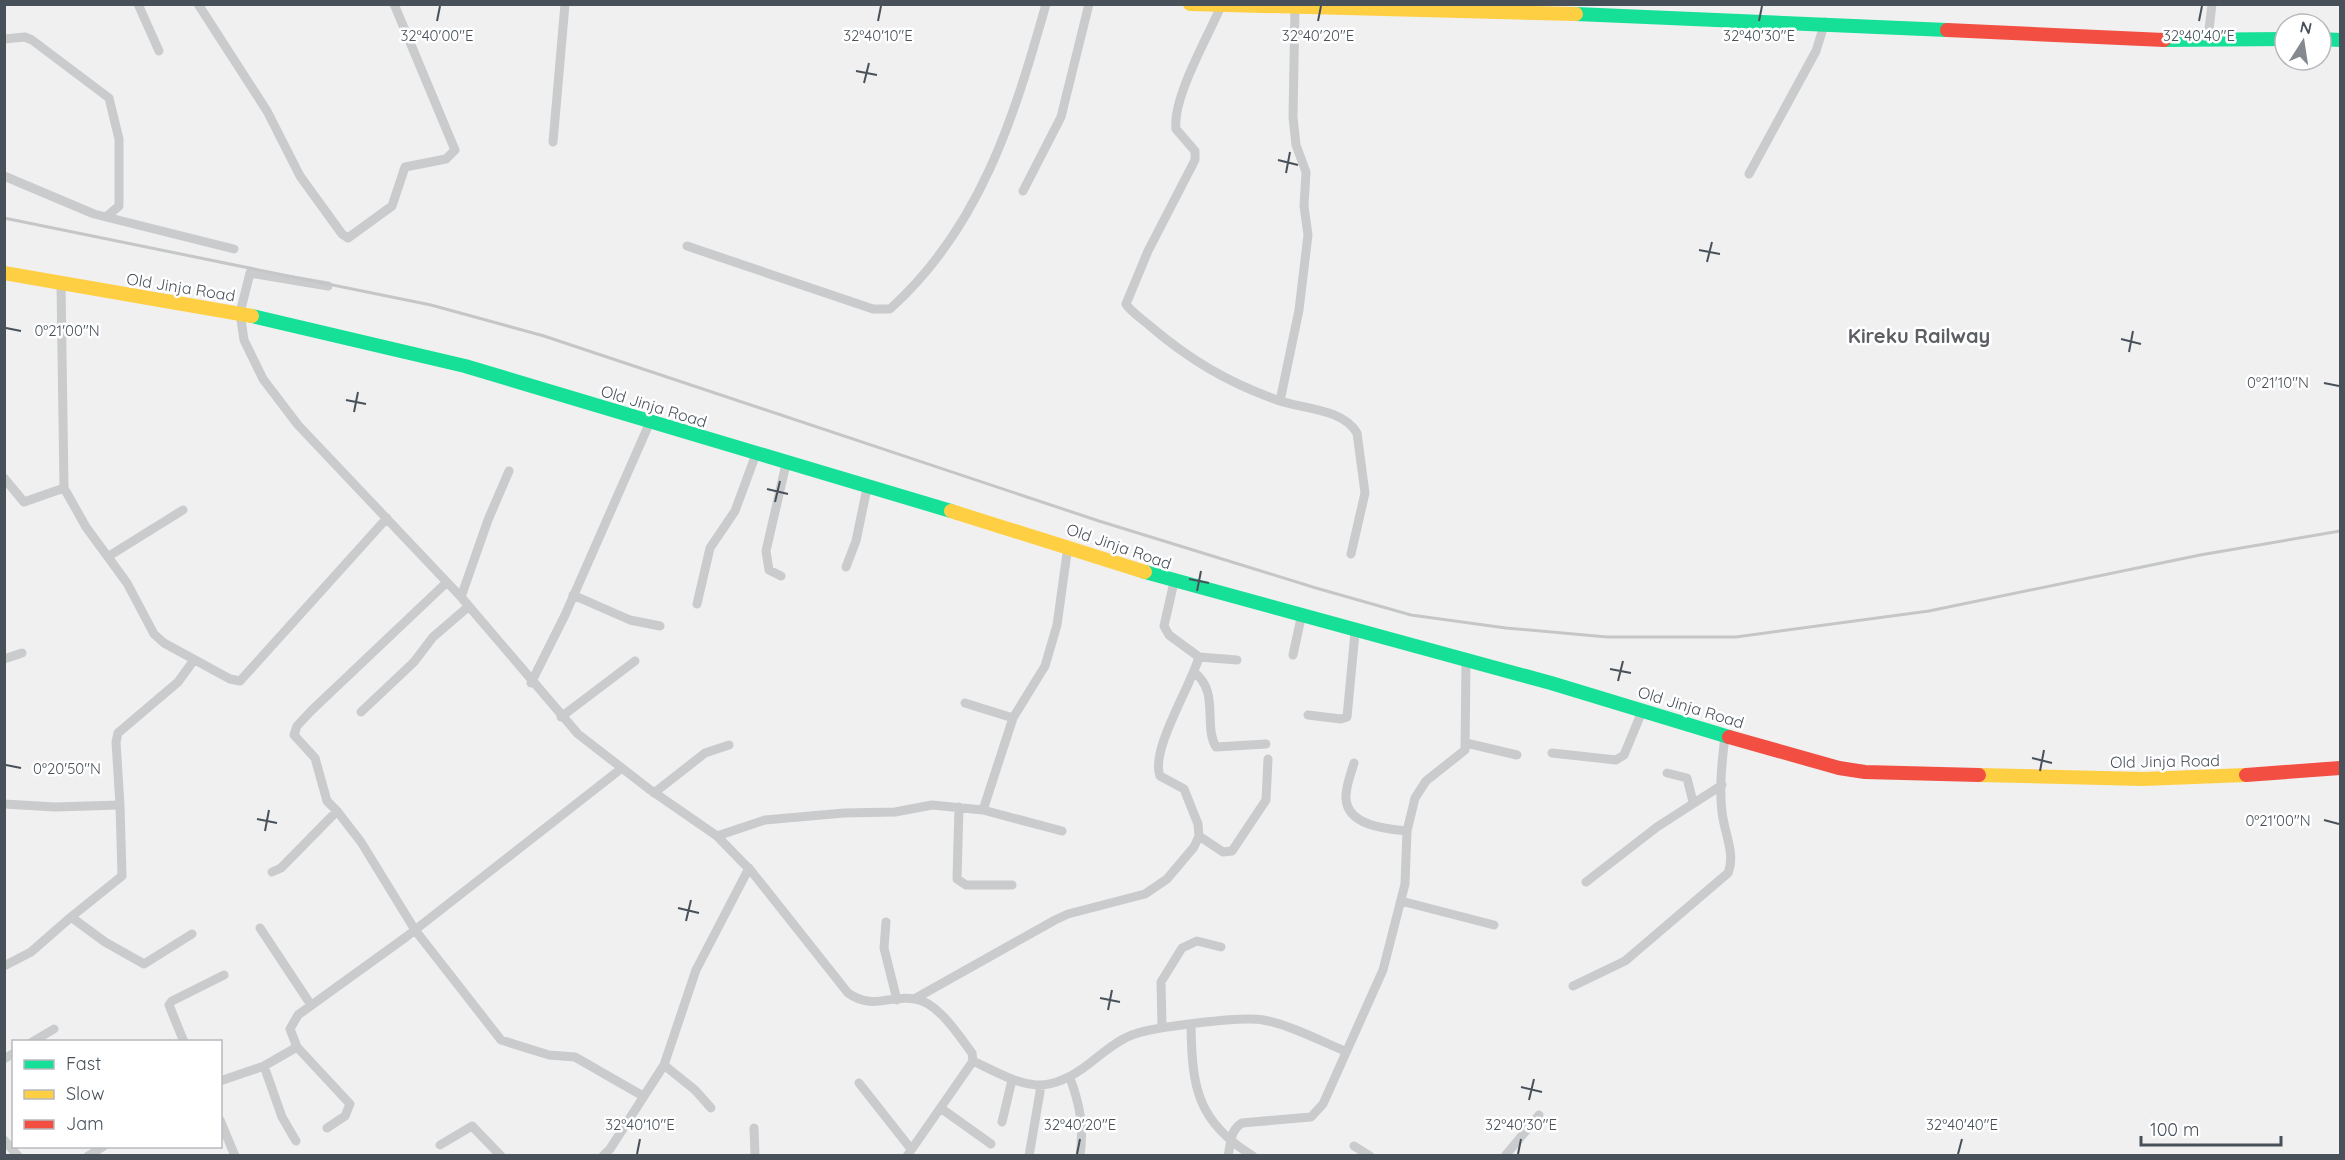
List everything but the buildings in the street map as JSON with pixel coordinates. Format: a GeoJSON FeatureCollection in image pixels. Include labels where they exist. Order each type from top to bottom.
{"type":"FeatureCollection","features":[{"type":"Feature","properties":{"kind":"main road"},"geometry":{"type":"LineString","coordinates":[[1190,4],[1295,9],[1365,7],[1479,9],[1825,22],[2138,40],[2273,39]]}},
{"type":"Feature","properties":{"kind":"main road","name":"Old Jinja Road"},"geometry":{"type":"LineString","coordinates":[[4,273],[240,313],[372,342],[465,366],[786,464],[1068,546],[1174,582],[1643,710],[1839,768],[1865,772],[2143,779],[2309,772],[2340,768]]}},
{"type":"Feature","properties":{"kind":"street"},"geometry":{"type":"LineString","coordinates":[[138,4],[159,51]]}},
{"type":"Feature","properties":{"kind":"street"},"geometry":{"type":"LineString","coordinates":[[198,4],[267,111],[300,176],[342,234],[348,238],[392,206],[405,167],[446,159],[455,150],[394,4]]}},
{"type":"Feature","properties":{"kind":"street"},"geometry":{"type":"LineString","coordinates":[[553,142],[565,4]]}},
{"type":"Feature","properties":{"kind":"street"},"geometry":{"type":"LineString","coordinates":[[687,246],[873,309],[890,309],[929,270],[970,212],[986,180],[1024,82],[1046,4]]}},
{"type":"Feature","properties":{"kind":"street"},"geometry":{"type":"LineString","coordinates":[[1023,191],[1061,117],[1089,4]]}},
{"type":"Feature","properties":{"kind":"street"},"geometry":{"type":"LineString","coordinates":[[2208,39],[2212,4]]}},
{"type":"Feature","properties":{"kind":"street"},"geometry":{"type":"LineString","coordinates":[[1221,6],[1181,92],[1176,113],[1176,129],[1195,151],[1195,160],[1140,268],[1126,304],[1174,347],[1216,375],[1280,401],[1348,422],[1357,433],[1365,493],[1351,554]]}},
{"type":"Feature","properties":{"kind":"street"},"geometry":{"type":"LineString","coordinates":[[1280,401],[1299,310],[1308,235],[1304,206],[1306,172],[1296,145],[1293,117],[1295,9]]}},
{"type":"Feature","properties":{"kind":"street"},"geometry":{"type":"LineString","coordinates":[[1749,174],[1807,67],[1825,22]]}},
{"type":"Feature","properties":{"kind":"street"},"geometry":{"type":"LineString","coordinates":[[4,39],[25,37],[32,40],[110,98],[119,139],[119,206],[127,223]]}},
{"type":"Feature","properties":{"kind":"street"},"geometry":{"type":"LineString","coordinates":[[4,176],[60,201],[106,217],[234,249]]}},
{"type":"Feature","properties":{"kind":"street"},"geometry":{"type":"LineString","coordinates":[[106,217],[119,206]]}},
{"type":"Feature","properties":{"kind":"street"},"geometry":{"type":"LineString","coordinates":[[328,286],[250,273],[240,313],[242,331],[248,352],[280,402],[298,425],[461,597],[561,717],[578,734],[654,793],[717,836],[748,868],[848,993],[870,1003],[916,998],[1068,914],[1156,890],[1194,847],[1199,836],[1198,824],[1184,789],[1160,776],[1157,768],[1198,657]]}},
{"type":"Feature","properties":{"kind":"street"},"geometry":{"type":"LineString","coordinates":[[61,284],[64,488],[86,527],[127,583],[154,634],[194,660],[234,681],[243,679],[387,518]]}},
{"type":"Feature","properties":{"kind":"street"},"geometry":{"type":"LineString","coordinates":[[531,683],[650,422]]}},
{"type":"Feature","properties":{"kind":"street"},"geometry":{"type":"LineString","coordinates":[[697,604],[710,548],[735,511],[756,454]]}},
{"type":"Feature","properties":{"kind":"street"},"geometry":{"type":"LineString","coordinates":[[781,576],[769,570],[766,551],[786,464]]}},
{"type":"Feature","properties":{"kind":"street"},"geometry":{"type":"LineString","coordinates":[[461,597],[488,520],[509,471]]}},
{"type":"Feature","properties":{"kind":"street"},"geometry":{"type":"LineString","coordinates":[[4,478],[24,502],[64,488]]}},
{"type":"Feature","properties":{"kind":"street"},"geometry":{"type":"LineString","coordinates":[[846,567],[856,541],[867,488]]}},
{"type":"Feature","properties":{"kind":"street"},"geometry":{"type":"LineString","coordinates":[[109,556],[183,510]]}},
{"type":"Feature","properties":{"kind":"street"},"geometry":{"type":"LineString","coordinates":[[983,810],[1013,718],[1037,680],[1047,657],[1058,618],[1068,546]]}},
{"type":"Feature","properties":{"kind":"street"},"geometry":{"type":"LineString","coordinates":[[1174,582],[1164,626],[1169,635],[1198,657],[1237,660]]}},
{"type":"Feature","properties":{"kind":"street"},"geometry":{"type":"LineString","coordinates":[[446,583],[311,711],[294,731],[295,737],[315,758],[327,801],[338,811],[362,842],[415,930],[501,1040],[549,1055],[575,1057],[644,1096]]}},
{"type":"Feature","properties":{"kind":"street"},"geometry":{"type":"LineString","coordinates":[[573,595],[630,620],[660,626]]}},
{"type":"Feature","properties":{"kind":"street"},"geometry":{"type":"LineString","coordinates":[[361,712],[414,662],[433,637],[468,607]]}},
{"type":"Feature","properties":{"kind":"street"},"geometry":{"type":"LineString","coordinates":[[1293,655],[1301,618]]}},
{"type":"Feature","properties":{"kind":"street"},"geometry":{"type":"LineString","coordinates":[[1308,715],[1341,719],[1347,717],[1355,633]]}},
{"type":"Feature","properties":{"kind":"street"},"geometry":{"type":"LineString","coordinates":[[4,659],[22,653]]}},
{"type":"Feature","properties":{"kind":"street"},"geometry":{"type":"LineString","coordinates":[[4,966],[31,952],[122,876],[116,742],[118,733],[178,682],[194,660]]}},
{"type":"Feature","properties":{"kind":"street"},"geometry":{"type":"LineString","coordinates":[[561,717],[635,661]]}},
{"type":"Feature","properties":{"kind":"street"},"geometry":{"type":"LineString","coordinates":[[1228,1155],[1233,1131],[1242,1123],[1303,1119],[1317,1112],[1326,1099],[1345,1051],[1374,992],[1401,901],[1408,863],[1407,831],[1411,810],[1420,789],[1465,750],[1466,661]]}},
{"type":"Feature","properties":{"kind":"street"},"geometry":{"type":"LineString","coordinates":[[1194,672],[1207,690],[1216,747],[1266,744]]}},
{"type":"Feature","properties":{"kind":"street"},"geometry":{"type":"LineString","coordinates":[[965,703],[1013,718]]}},
{"type":"Feature","properties":{"kind":"street"},"geometry":{"type":"LineString","coordinates":[[1552,753],[1617,760],[1624,755],[1643,710]]}},
{"type":"Feature","properties":{"kind":"street"},"geometry":{"type":"LineString","coordinates":[[1573,986],[1625,961],[1728,873],[1731,865],[1722,811],[1725,736]]}},
{"type":"Feature","properties":{"kind":"street"},"geometry":{"type":"LineString","coordinates":[[1466,743],[1517,755]]}},
{"type":"Feature","properties":{"kind":"street"},"geometry":{"type":"LineString","coordinates":[[654,793],[705,753],[729,745]]}},
{"type":"Feature","properties":{"kind":"street"},"geometry":{"type":"LineString","coordinates":[[1199,836],[1223,852],[1232,851],[1266,800],[1268,759]]}},
{"type":"Feature","properties":{"kind":"street"},"geometry":{"type":"LineString","coordinates":[[1354,763],[1346,798],[1349,810],[1360,820],[1382,829],[1407,831]]}},
{"type":"Feature","properties":{"kind":"street"},"geometry":{"type":"LineString","coordinates":[[327,1128],[345,1116],[350,1104],[297,1047],[291,1034],[292,1024],[298,1015],[415,930],[622,768]]}},
{"type":"Feature","properties":{"kind":"street"},"geometry":{"type":"LineString","coordinates":[[1667,773],[1687,778],[1693,802]]}},
{"type":"Feature","properties":{"kind":"street"},"geometry":{"type":"LineString","coordinates":[[1586,882],[1693,802],[1722,785]]}},
{"type":"Feature","properties":{"kind":"street"},"geometry":{"type":"LineString","coordinates":[[4,804],[55,807],[120,805]]}},
{"type":"Feature","properties":{"kind":"street"},"geometry":{"type":"LineString","coordinates":[[717,836],[765,820],[844,813],[895,812],[924,805],[983,810],[1062,831]]}},
{"type":"Feature","properties":{"kind":"street"},"geometry":{"type":"LineString","coordinates":[[959,807],[957,879],[966,885],[1012,885]]}},
{"type":"Feature","properties":{"kind":"street"},"geometry":{"type":"LineString","coordinates":[[272,872],[281,868],[338,811]]}},
{"type":"Feature","properties":{"kind":"street"},"geometry":{"type":"LineString","coordinates":[[603,1155],[610,1149],[664,1065],[696,970],[748,868]]}},
{"type":"Feature","properties":{"kind":"street"},"geometry":{"type":"LineString","coordinates":[[1401,901],[1494,925]]}},
{"type":"Feature","properties":{"kind":"street"},"geometry":{"type":"LineString","coordinates":[[71,917],[105,942],[144,964],[192,934]]}},
{"type":"Feature","properties":{"kind":"street"},"geometry":{"type":"LineString","coordinates":[[886,922],[884,948],[897,1000]]}},
{"type":"Feature","properties":{"kind":"street"},"geometry":{"type":"LineString","coordinates":[[260,928],[311,1005]]}},
{"type":"Feature","properties":{"kind":"street"},"geometry":{"type":"LineString","coordinates":[[1162,1026],[1161,982],[1182,948],[1197,941],[1221,947]]}},
{"type":"Feature","properties":{"kind":"street"},"geometry":{"type":"LineString","coordinates":[[184,1040],[170,1005],[172,1001],[224,975]]}},
{"type":"Feature","properties":{"kind":"street"},"geometry":{"type":"LineString","coordinates":[[859,1083],[909,1152],[942,1109],[973,1061],[972,1053],[952,1026],[938,1012],[916,998]]}},
{"type":"Feature","properties":{"kind":"street"},"geometry":{"type":"LineString","coordinates":[[973,1061],[1012,1080],[1041,1086],[1054,1085],[1070,1078],[1118,1042],[1162,1026],[1191,1026],[1261,1019],[1345,1051]]}},
{"type":"Feature","properties":{"kind":"street"},"geometry":{"type":"LineString","coordinates":[[1191,1026],[1191,1058],[1200,1101],[1231,1142],[1253,1155]]}},
{"type":"Feature","properties":{"kind":"street"},"geometry":{"type":"LineString","coordinates":[[34,1040],[54,1029]]}},
{"type":"Feature","properties":{"kind":"street"},"geometry":{"type":"LineString","coordinates":[[222,1080],[264,1066],[297,1047]]}},
{"type":"Feature","properties":{"kind":"street"},"geometry":{"type":"LineString","coordinates":[[664,1065],[695,1090],[711,1108]]}},
{"type":"Feature","properties":{"kind":"street"},"geometry":{"type":"LineString","coordinates":[[264,1066],[282,1117],[296,1141]]}},
{"type":"Feature","properties":{"kind":"street"},"geometry":{"type":"LineString","coordinates":[[1070,1078],[1081,1107],[1083,1136],[1080,1155]]}},
{"type":"Feature","properties":{"kind":"street"},"geometry":{"type":"LineString","coordinates":[[1002,1122],[1012,1080]]}},
{"type":"Feature","properties":{"kind":"street"},"geometry":{"type":"LineString","coordinates":[[1029,1155],[1041,1086]]}},
{"type":"Feature","properties":{"kind":"street"},"geometry":{"type":"LineString","coordinates":[[942,1109],[991,1144]]}},
{"type":"Feature","properties":{"kind":"street"},"geometry":{"type":"LineString","coordinates":[[1505,1155],[1539,1115]]}},
{"type":"Feature","properties":{"kind":"street"},"geometry":{"type":"LineString","coordinates":[[222,1125],[235,1155]]}},
{"type":"Feature","properties":{"kind":"street"},"geometry":{"type":"LineString","coordinates":[[440,1145],[472,1126],[501,1155]]}},
{"type":"Feature","properties":{"kind":"street"},"geometry":{"type":"LineString","coordinates":[[754,1128],[755,1155]]}},
{"type":"Feature","properties":{"kind":"street"},"geometry":{"type":"LineString","coordinates":[[4,1140],[18,1155]]}},
{"type":"Feature","properties":{"kind":"street"},"geometry":{"type":"LineString","coordinates":[[1353,1146],[1370,1155]]}},
{"type":"Feature","properties":{"kind":"railway"},"geometry":{"type":"LineString","coordinates":[[4,218],[431,305],[544,336],[1099,521],[1316,588],[1411,615],[1506,628],[1607,637],[1736,637],[1929,611],[2200,555],[2340,531]]}},
{"type":"Feature","properties":{"kind":"traffic: fast"},"geometry":{"type":"LineString","coordinates":[[1576,14],[1947,30]]}},
{"type":"Feature","properties":{"kind":"traffic: fast"},"geometry":{"type":"LineString","coordinates":[[2164,40],[2273,39]]}},
{"type":"Feature","properties":{"kind":"traffic: fast"},"geometry":{"type":"LineString","coordinates":[[2333,40],[2340,40]]}},
{"type":"Feature","properties":{"kind":"traffic: fast"},"geometry":{"type":"LineString","coordinates":[[252,316],[465,366],[951,511]]}},
{"type":"Feature","properties":{"kind":"traffic: fast"},"geometry":{"type":"LineString","coordinates":[[1145,572],[1551,683],[1729,737]]}},
{"type":"Feature","properties":{"kind":"traffic: slow"},"geometry":{"type":"LineString","coordinates":[[1190,4],[1576,14]]}},
{"type":"Feature","properties":{"kind":"traffic: slow"},"geometry":{"type":"LineString","coordinates":[[4,273],[252,316]]}},
{"type":"Feature","properties":{"kind":"traffic: slow"},"geometry":{"type":"LineString","coordinates":[[951,511],[1145,572]]}},
{"type":"Feature","properties":{"kind":"traffic: slow"},"geometry":{"type":"LineString","coordinates":[[1979,775],[2143,779],[2246,775]]}},
{"type":"Feature","properties":{"kind":"traffic: jam"},"geometry":{"type":"LineString","coordinates":[[1947,30],[2164,40]]}},
{"type":"Feature","properties":{"kind":"traffic: jam"},"geometry":{"type":"LineString","coordinates":[[1729,737],[1839,768],[1865,772],[1979,775]]}},
{"type":"Feature","properties":{"kind":"traffic: jam"},"geometry":{"type":"LineString","coordinates":[[2246,775],[2340,768]]}},
{"type":"Feature","properties":{"kind":"district","name":"Kireku Railway"},"geometry":{"type":"Point","coordinates":[1919,336]}}]}
